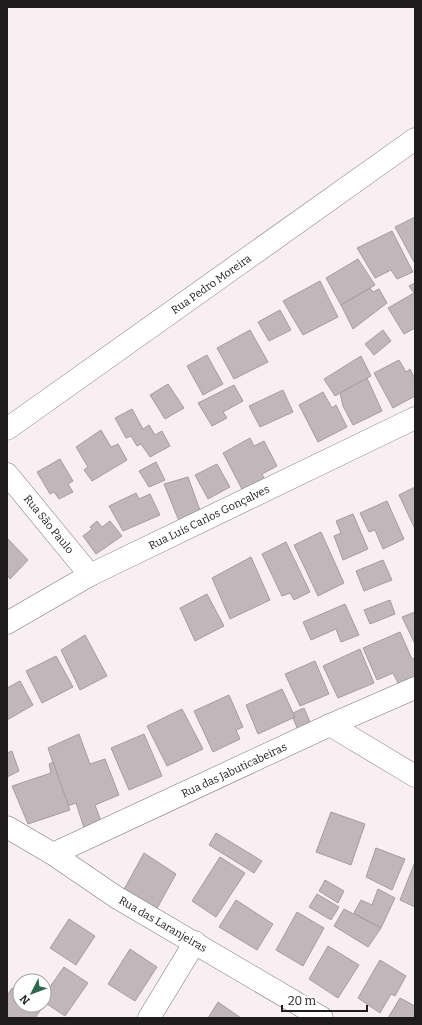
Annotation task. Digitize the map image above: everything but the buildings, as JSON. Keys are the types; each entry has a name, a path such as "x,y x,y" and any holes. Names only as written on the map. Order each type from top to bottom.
{"street":[{"name":"Rua Pedro Moreira","path":"7,428 415,139"},
{"name":"Rua Luis Carlos Gonçalves","path":"7,623 90,575 415,418"},
{"name":"Rua São Paulo","path":"7,475 90,575"},
{"name":"Rua das Jabuticabeiras","path":"53,854 330,725 415,688"},
{"path":"330,725 415,776"},
{"name":"Rua das Laranjeiras","path":"7,827 53,854 116,897 195,942 322,1018"},
{"path":"149,1018 195,942"}]}
